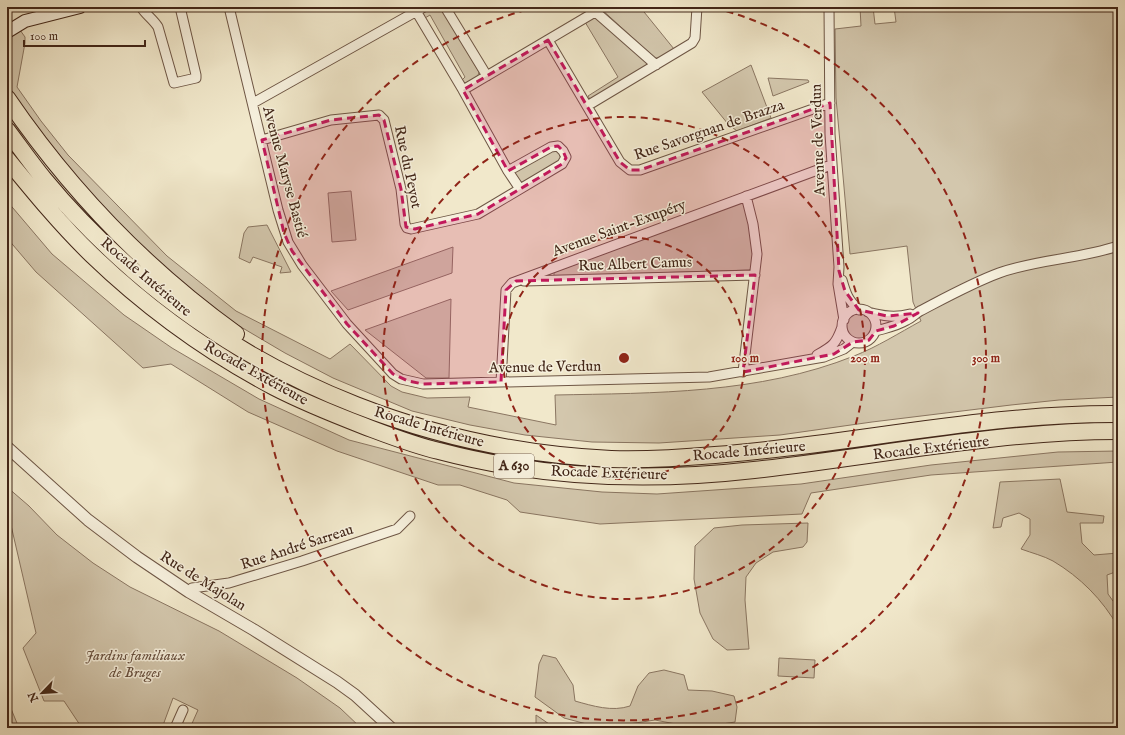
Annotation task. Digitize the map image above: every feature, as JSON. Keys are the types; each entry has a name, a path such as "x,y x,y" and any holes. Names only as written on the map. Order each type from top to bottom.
{"highway":[{"path":"7,98 28,129 57,166 94,208 128,243 201,308 251,344 324,391"},
{"name":"Rocade Intérieure","path":"7,130 44,178 93,232 135,272 172,302 224,338 296,379 324,391 386,416 463,440 533,451 610,459 665,458 723,455 1005,420 1052,416 1118,414"},
{"name":"Rocade Extérieure","path":"7,159 47,208 90,253 181,330 275,388 312,405 406,442 440,451 505,465 581,474 666,476 761,470 1000,438 1075,432 1118,432"},
{"path":"7,174 24,194 90,253"}],"main road":[{"path":"7,21 25,21 80,7"},
{"path":"7,32 25,21"}],"street":[{"path":"141,7 146,15 155,22 158,27 174,83 196,78 180,7"},
{"name":"Avenue Maryse Bastié","path":"229,7 284,233 292,250 337,312 393,374 401,379 423,384"},
{"path":"444,7 487,76"},
{"path":"587,106 692,43 695,38 697,7"},
{"name":"Avenue de Verdun","path":"810,358 831,347 838,340 843,323 838,284 839,271 831,165 829,7"},
{"path":"253,103 420,9 463,90 508,171 520,189 562,164 566,157 558,146 551,147 508,171"},
{"path":"463,90 548,40 592,9 656,65"},
{"name":"Rue Savorgnan de Brazza","path":"548,40 620,162 630,170 640,170 830,103"},
{"name":"Rue du Peyot","path":"262,140 331,120 380,114 384,120 402,189 405,224 408,228 415,229 478,214 520,189"},
{"name":"Avenue Saint-Exupéry","path":"516,281 831,165"},
{"path":"743,372 757,254 753,224 746,196"},
{"path":"876,331 908,320 918,312 979,281 999,273 1020,267 1118,246"},
{"name":"Avenue de Verdun","path":"839,271 850,302 864,311"},
{"name":"Rue Albert Camus","path":"516,281 755,275"},
{"path":"501,382 506,290 508,286 516,281"},
{"path":"864,311 875,320 876,331 869,340 859,343 853,342 846,336 843,323 850,312 864,311 887,316 901,316 918,312"},
{"name":"Avenue de Verdun","path":"423,384 709,377 743,372 810,358 824,357 834,354 853,342"},
{"name":"Rue de Majolan","path":"7,448 88,520 136,557 189,592 254,630 337,682 355,695 391,728"},
{"name":"Rue André Sarreau","path":"189,592 192,588 214,586 245,579 342,548 397,529 410,516"},
{"path":"175,728 182,710"}],"highlighted area":[{"path":"548,40 620,162 630,170 640,170 830,103 839,271 845,291 859,310 887,316 918,313 894,326 876,331 869,340 853,342 834,354 743,372 755,275 516,281 506,290 501,382 423,384 408,381 393,374 347,324 292,251 284,233 262,140 331,120 379,115 384,120 401,189 406,227 415,229 478,214 562,164 566,158 563,151 558,146 551,147 508,171 463,90"}],"green space":[{"path":"431,7 441,8 479,72 473,80 463,84 461,81 465,77 430,15 425,18 423,13"},
{"path":"599,7 613,7 615,9 619,7 640,7 674,49 659,58 655,58"},
{"path":"860,7 873,7 875,24 896,22 894,7 1118,7 1118,397 1059,400 1011,405 780,435 659,443 592,442 525,435 470,425 412,411 333,378 285,353 224,317 183,286 90,195 11,96 7,87 7,37 20,30 25,37 25,43 17,87 41,121 68,155 167,256 236,311 330,359 350,344 391,386 402,392 427,398 470,397 468,407 556,425 555,395 669,392 744,385 781,378 818,369 854,356 880,344 921,321 913,302 907,246 850,254 836,98 835,29 861,26"},
{"path":"596,17 646,61 647,67 591,101 588,96 618,77 585,22"},
{"path":"751,65 771,118 737,131 728,124 702,92"},
{"path":"768,78 808,80 809,82 773,96"},
{"path":"554,150 559,153 561,159 560,164 522,184 514,176 515,171"},
{"path":"351,191 356,240 332,242 328,193"},
{"path":"7,201 52,254 124,315 172,348 259,399 349,440 514,483 602,492 657,494 801,484 931,465 1058,452 1118,451 1118,462 931,475 811,493 802,514 600,524 520,512 507,500 460,485 438,485 337,451 248,412 171,364 143,368 36,272 7,238"},
{"path":"739,203 744,204 751,236 752,268 749,270 554,276 555,272"},
{"path":"267,225 291,272 280,273 282,267 253,257 250,263 239,258 244,233 248,227"},
{"path":"453,247 452,273 348,310 331,291"},
{"path":"451,299 449,378 426,378 365,330"},
{"path":"859,313 868,317 872,326 868,335 859,339 850,335 846,326 850,317"},
{"path":"1060,479 1067,512 1104,516 1103,523 1080,523 1082,543 1094,555 1118,553 1118,571 1107,575 1108,594 1113,601 1118,601 1118,627 1098,598 1072,574 1049,559 1021,549 1030,535 1030,519 1019,513 1003,518 1001,527 993,528 1000,482"},
{"name":"Jardins familiaux de Bruges","path":"7,487 29,506 57,535 93,563 130,587 219,631 297,678 340,708 361,728 190,728 198,710 173,698 162,728 82,728 64,701 44,701 23,648 36,633 7,508"},
{"path":"808,523 807,542 803,547 773,552 756,563 746,577 745,600 749,649 727,650 713,639 700,613 694,579 695,546 714,528 742,525"},
{"path":"543,655 556,658 573,685 575,701 609,708 623,708 630,706 638,686 649,673 664,670 684,675 688,690 712,691 734,696 737,707 735,722 716,725 686,726 655,720 629,724 594,726 564,718 535,697 539,664"},
{"path":"779,658 815,660 814,678 778,676"},
{"path":"7,699 19,728 7,728"},
{"path":"536,715 552,726 552,728 536,728"}]}
